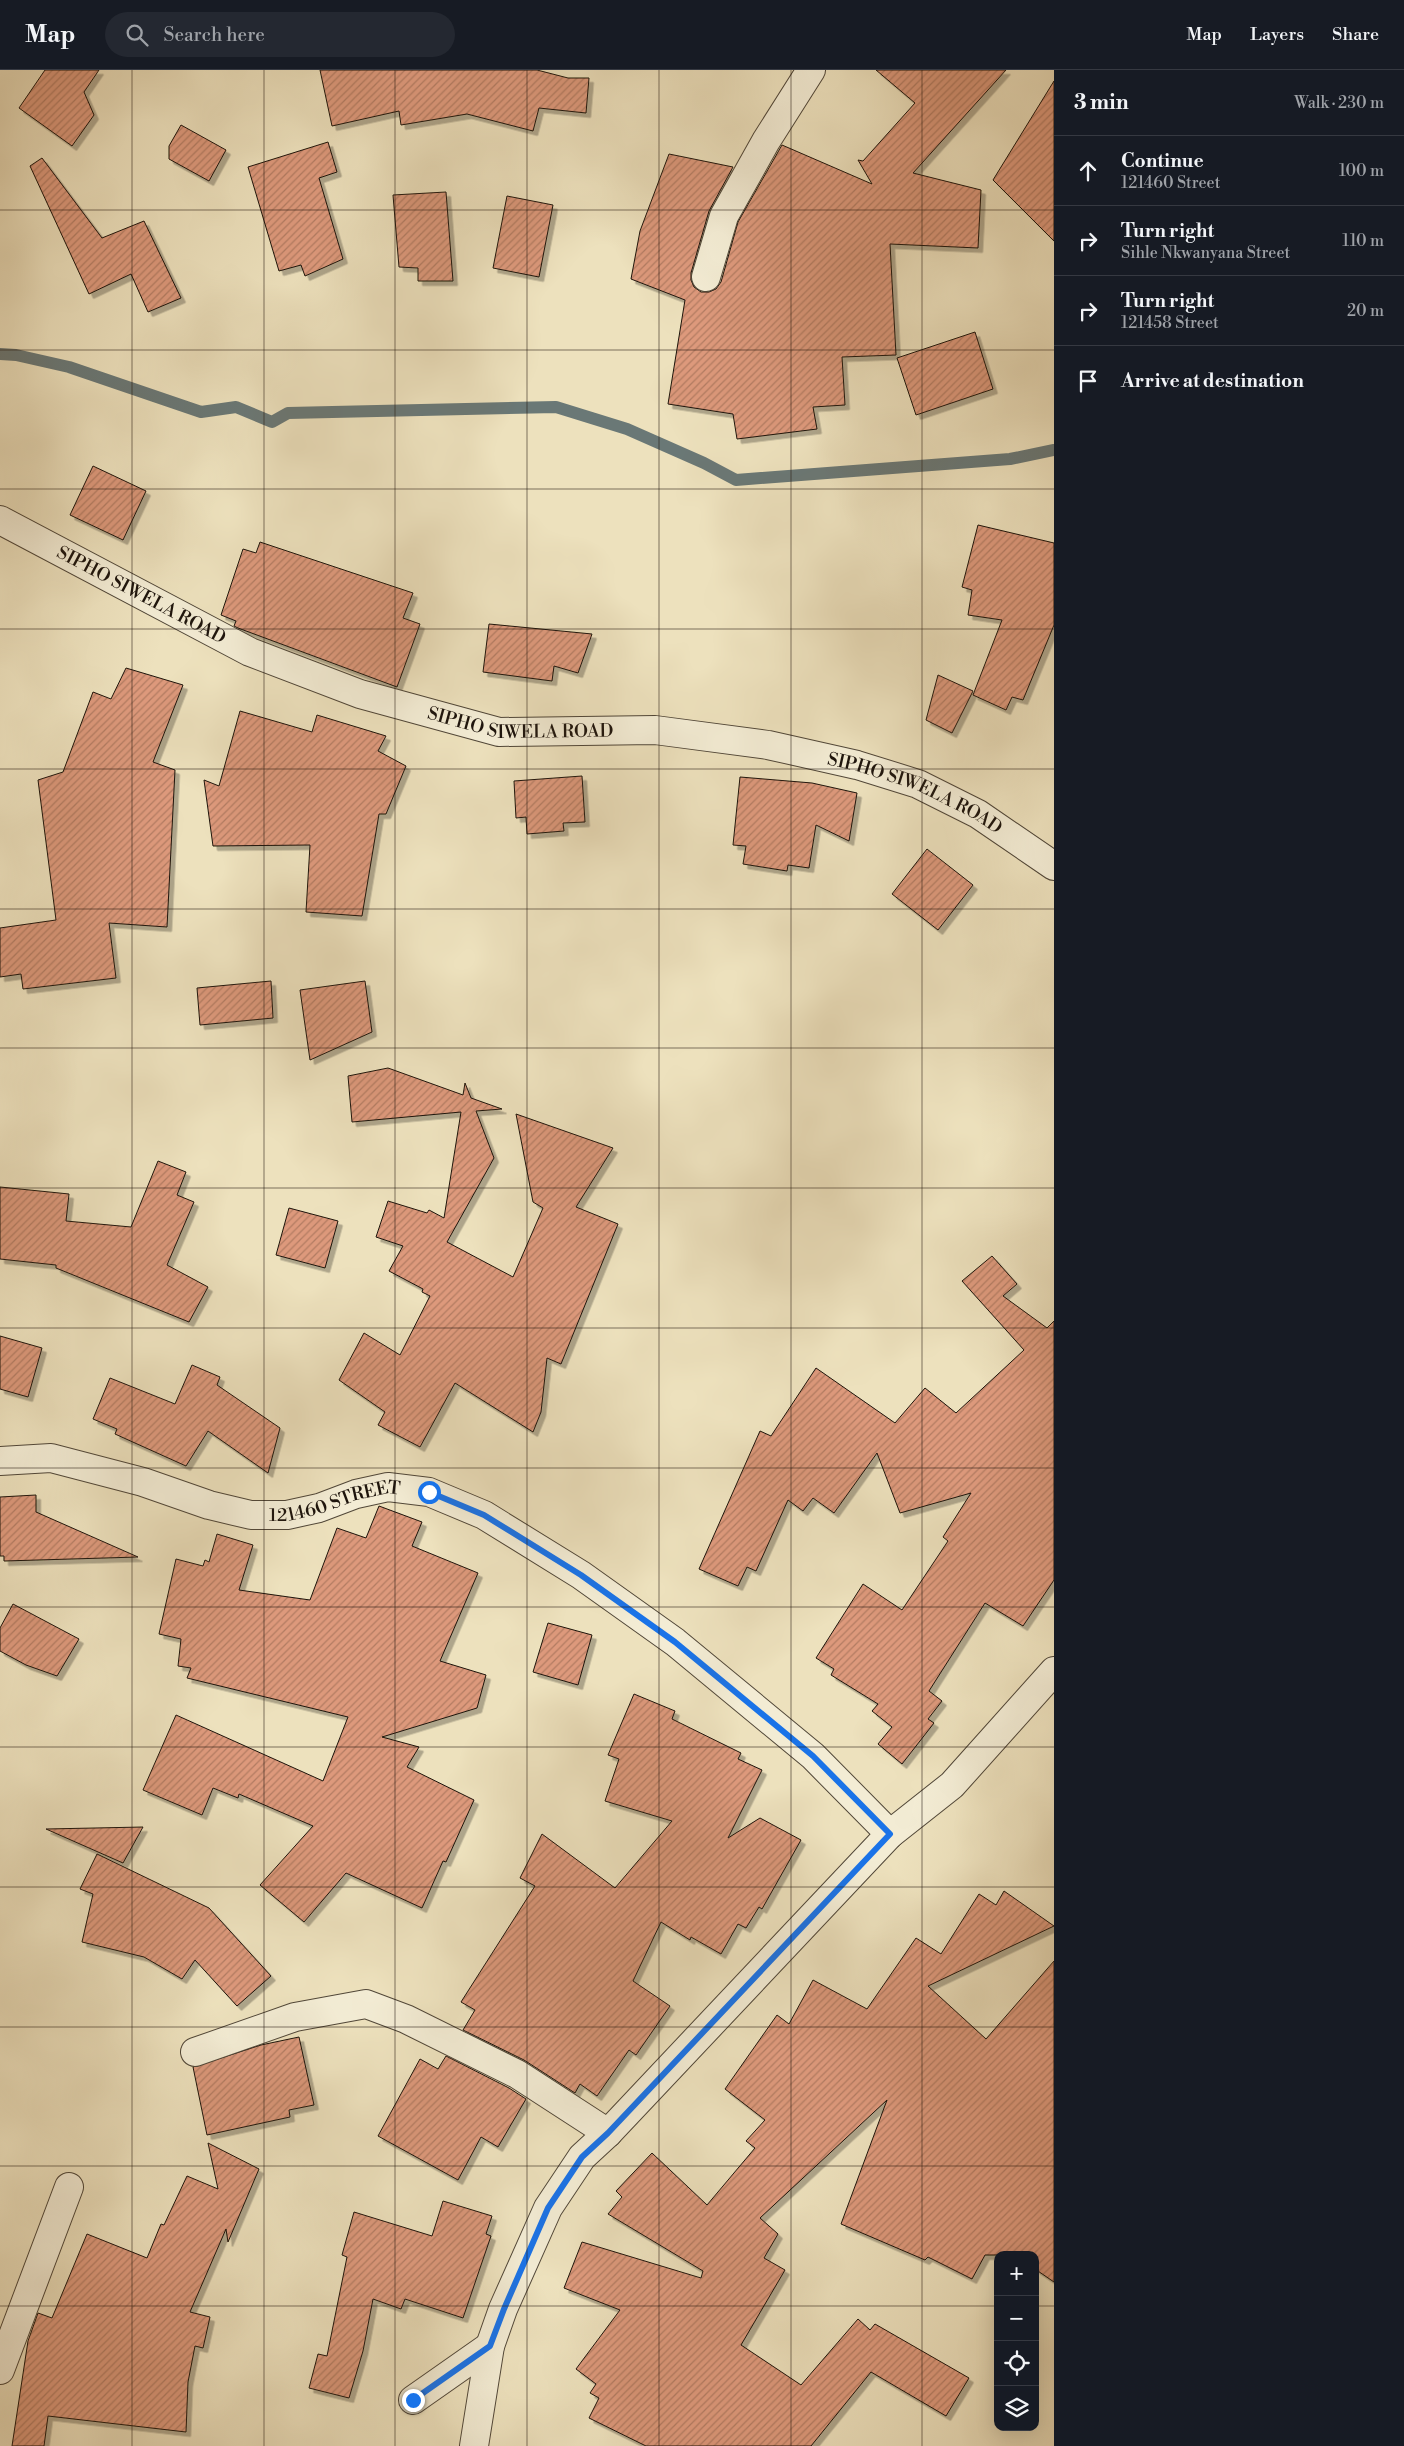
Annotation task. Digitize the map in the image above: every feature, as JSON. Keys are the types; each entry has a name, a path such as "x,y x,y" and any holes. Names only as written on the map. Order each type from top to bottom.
{"street":[{"path":"706,277 724,216 766,141 811,70"},
{"name":"SIPHO SIWELA ROAD","path":"0,520 250,652 360,694 499,732 656,730 768,745 857,765 918,784 978,814 1054,866"},
{"name":"121460 STREET","path":"0,1461 51,1458 143,1482 209,1505 251,1515 287,1515 311,1510 388,1487 429,1492 484,1515 581,1575 675,1642 813,1756 890,1834"},
{"path":"474,2446 490,2346 548,2208 582,2157 608,2133 890,1834 952,1785 1054,1671"},
{"path":"195,2052 296,2017 366,2004 406,2018 517,2074 608,2133"},
{"path":"0,2370 69,2187"},
{"path":"413,2400 490,2346"}],"building":[{"path":"45,70 99,70 84,92 94,115 72,146 19,108"},
{"path":"320,70 537,70 568,78 589,78 586,113 539,108 533,131 467,114 401,125 399,111 332,126"},
{"path":"876,70 1006,70 913,173 981,190 978,248 890,244 896,355 842,357 845,405 813,407 817,429 737,439 733,414 668,404 685,300 631,279 640,231 669,154 733,167 709,211 691,273 694,287 701,292 709,292 716,289 721,282 738,222 782,145 872,184 858,160 863,161 915,103"},
{"path":"1054,81 1054,241 993,180"},
{"path":"181,125 226,150 209,181 169,159 169,146"},
{"path":"328,142 337,172 319,178 343,259 305,276 301,265 279,271 248,167"},
{"path":"42,158 102,238 144,221 181,298 148,312 131,274 89,294 30,166"},
{"path":"446,192 453,281 418,281 418,268 399,267 393,195"},
{"path":"507,196 553,205 539,277 493,268"},
{"path":"975,332 993,389 916,415 897,358"},
{"path":"93,466 146,491 123,540 70,515"},
{"path":"978,525 1054,543 1054,625 1023,700 1012,697 1006,710 973,695 1002,620 968,615 972,590 962,587"},
{"path":"260,542 413,593 403,618 420,624 397,687 238,628 234,626 236,621 221,615 243,549 256,553"},
{"path":"489,624 592,634 578,673 554,666 552,681 483,672"},
{"path":"126,668 183,685 153,762 175,770 167,927 109,923 116,978 23,989 21,974 0,977 0,928 56,920 38,780 63,772 93,692 111,699"},
{"path":"938,675 973,691 952,733 926,720"},
{"path":"240,711 312,732 317,715 386,736 378,751 406,766 386,814 379,814 362,916 306,912 310,845 213,846 204,780 219,786"},
{"path":"582,776 585,822 563,823 564,831 527,834 526,817 516,818 514,781"},
{"path":"740,777 812,783 857,793 849,841 816,825 809,868 788,865 787,871 743,864 746,846 733,845"},
{"path":"927,849 973,885 938,930 892,894"},
{"path":"271,981 273,1018 200,1025 197,988"},
{"path":"365,981 372,1032 310,1060 300,990"},
{"path":"388,1068 463,1095 465,1083 471,1098 502,1109 476,1111 494,1158 447,1242 513,1277 543,1208 533,1202 516,1114 613,1148 576,1207 618,1224 561,1364 547,1358 541,1412 533,1432 455,1383 420,1447 378,1425 385,1412 339,1380 364,1333 400,1355 430,1296 422,1292 423,1289 389,1271 403,1246 376,1237 388,1201 427,1213 429,1210 444,1218 461,1112 352,1122 348,1076"},
{"path":"158,1161 186,1172 177,1195 194,1202 167,1265 208,1287 189,1322 56,1268 56,1265 0,1259 0,1187 69,1194 66,1221 131,1227"},
{"path":"289,1208 338,1221 325,1268 276,1255"},
{"path":"992,1256 1017,1284 1003,1296 1047,1328 1054,1321 1054,1580 1023,1626 985,1603 929,1691 942,1701 928,1719 934,1723 902,1764 878,1744 892,1727 872,1711 878,1704 831,1675 834,1669 816,1658 863,1584 902,1610 948,1541 943,1537 971,1493 900,1513 877,1453 834,1513 813,1498 803,1511 788,1500 756,1571 747,1567 738,1586 699,1569 760,1431 771,1436 816,1368 895,1423 925,1388 956,1413 1024,1350 962,1281"},
{"path":"0,1336 42,1348 28,1397 0,1389"},
{"path":"192,1365 220,1377 217,1385 280,1428 268,1473 208,1431 186,1466 115,1434 117,1429 93,1419 110,1378 175,1404"},
{"path":"36,1495 36,1512 138,1557 4,1561 4,1556 0,1556 0,1497"},
{"path":"379,1506 422,1522 412,1546 478,1573 440,1661 486,1675 477,1708 382,1737 419,1747 407,1767 474,1800 446,1862 443,1861 422,1908 346,1873 304,1922 260,1885 313,1826 239,1794 238,1798 213,1788 202,1815 143,1790 176,1715 323,1781 348,1717 187,1678 191,1668 178,1666 181,1639 159,1634 176,1559 203,1566 205,1560 209,1562 217,1534 253,1545 239,1590 310,1600 337,1528 366,1538"},
{"path":"13,1604 79,1639 57,1676 26,1665 0,1651 0,1628"},
{"path":"548,1623 592,1635 578,1685 533,1672"},
{"path":"634,1694 675,1711 672,1719 741,1753 738,1759 762,1770 728,1838 760,1818 801,1840 762,1909 759,1907 746,1928 738,1924 721,1954 691,1937 690,1940 661,1922 633,1981 670,2006 636,2055 629,2050 597,2096 580,2084 575,2093 524,2060 463,2030 475,2010 461,2002 535,1886 520,1878 542,1834 615,1888 672,1821 605,1801 619,1759 608,1755"},
{"path":"143,1827 123,1863 46,1829"},
{"path":"97,1854 209,1908 271,1976 237,2006 195,1960 182,1979 144,1957 82,1942 93,1894 80,1889"},
{"path":"1004,1891 1054,1926 928,1986 986,2039 1054,1961 1054,2282 1039,2272 1039,2251 994,2251 994,2255 985,2255 972,2279 928,2257 925,2260 841,2224 887,2100 760,2218 778,2234 764,2258 785,2270 741,2345 801,2385 858,2319 870,2330 875,2324 969,2378 946,2416 871,2372 811,2446 646,2446 589,2418 599,2398 590,2393 596,2384 576,2369 620,2310 564,2288 582,2242 701,2278 703,2271 608,2214 622,2197 616,2191 652,2153 707,2205 755,2148 746,2141 765,2120 725,2089 777,2015 789,2024 813,1980 867,2009 916,1938 941,1954 979,1894 996,1905"},
{"path":"299,2037 314,2105 289,2110 290,2117 207,2135 193,2067 261,2045"},
{"path":"446,2056 509,2088 526,2099 498,2147 481,2137 458,2180 378,2136 420,2059 438,2069"},
{"path":"208,2143 259,2169 228,2242 226,2229 190,2312 210,2317 203,2348 195,2346 188,2382 186,2432 48,2416 44,2446 12,2446 28,2341 38,2313 52,2318 87,2234 147,2258 161,2224 164,2225 187,2176 218,2189"},
{"path":"443,2201 492,2216 486,2234 491,2236 463,2318 405,2299 401,2309 373,2299 363,2351 349,2398 309,2388 318,2354 327,2356 347,2257 342,2255 354,2212 432,2236"}],"waterway":[{"path":"0,354 16,355 69,367 201,412 236,407 272,422 288,413 556,407 627,429 704,463 736,480 1010,459 1054,450"}],"route":[{"path":"413,2400 490,2346 548,2208 582,2157 608,2133 890,1834 813,1756 675,1642 581,1575 484,1515 429,1492"}]}
